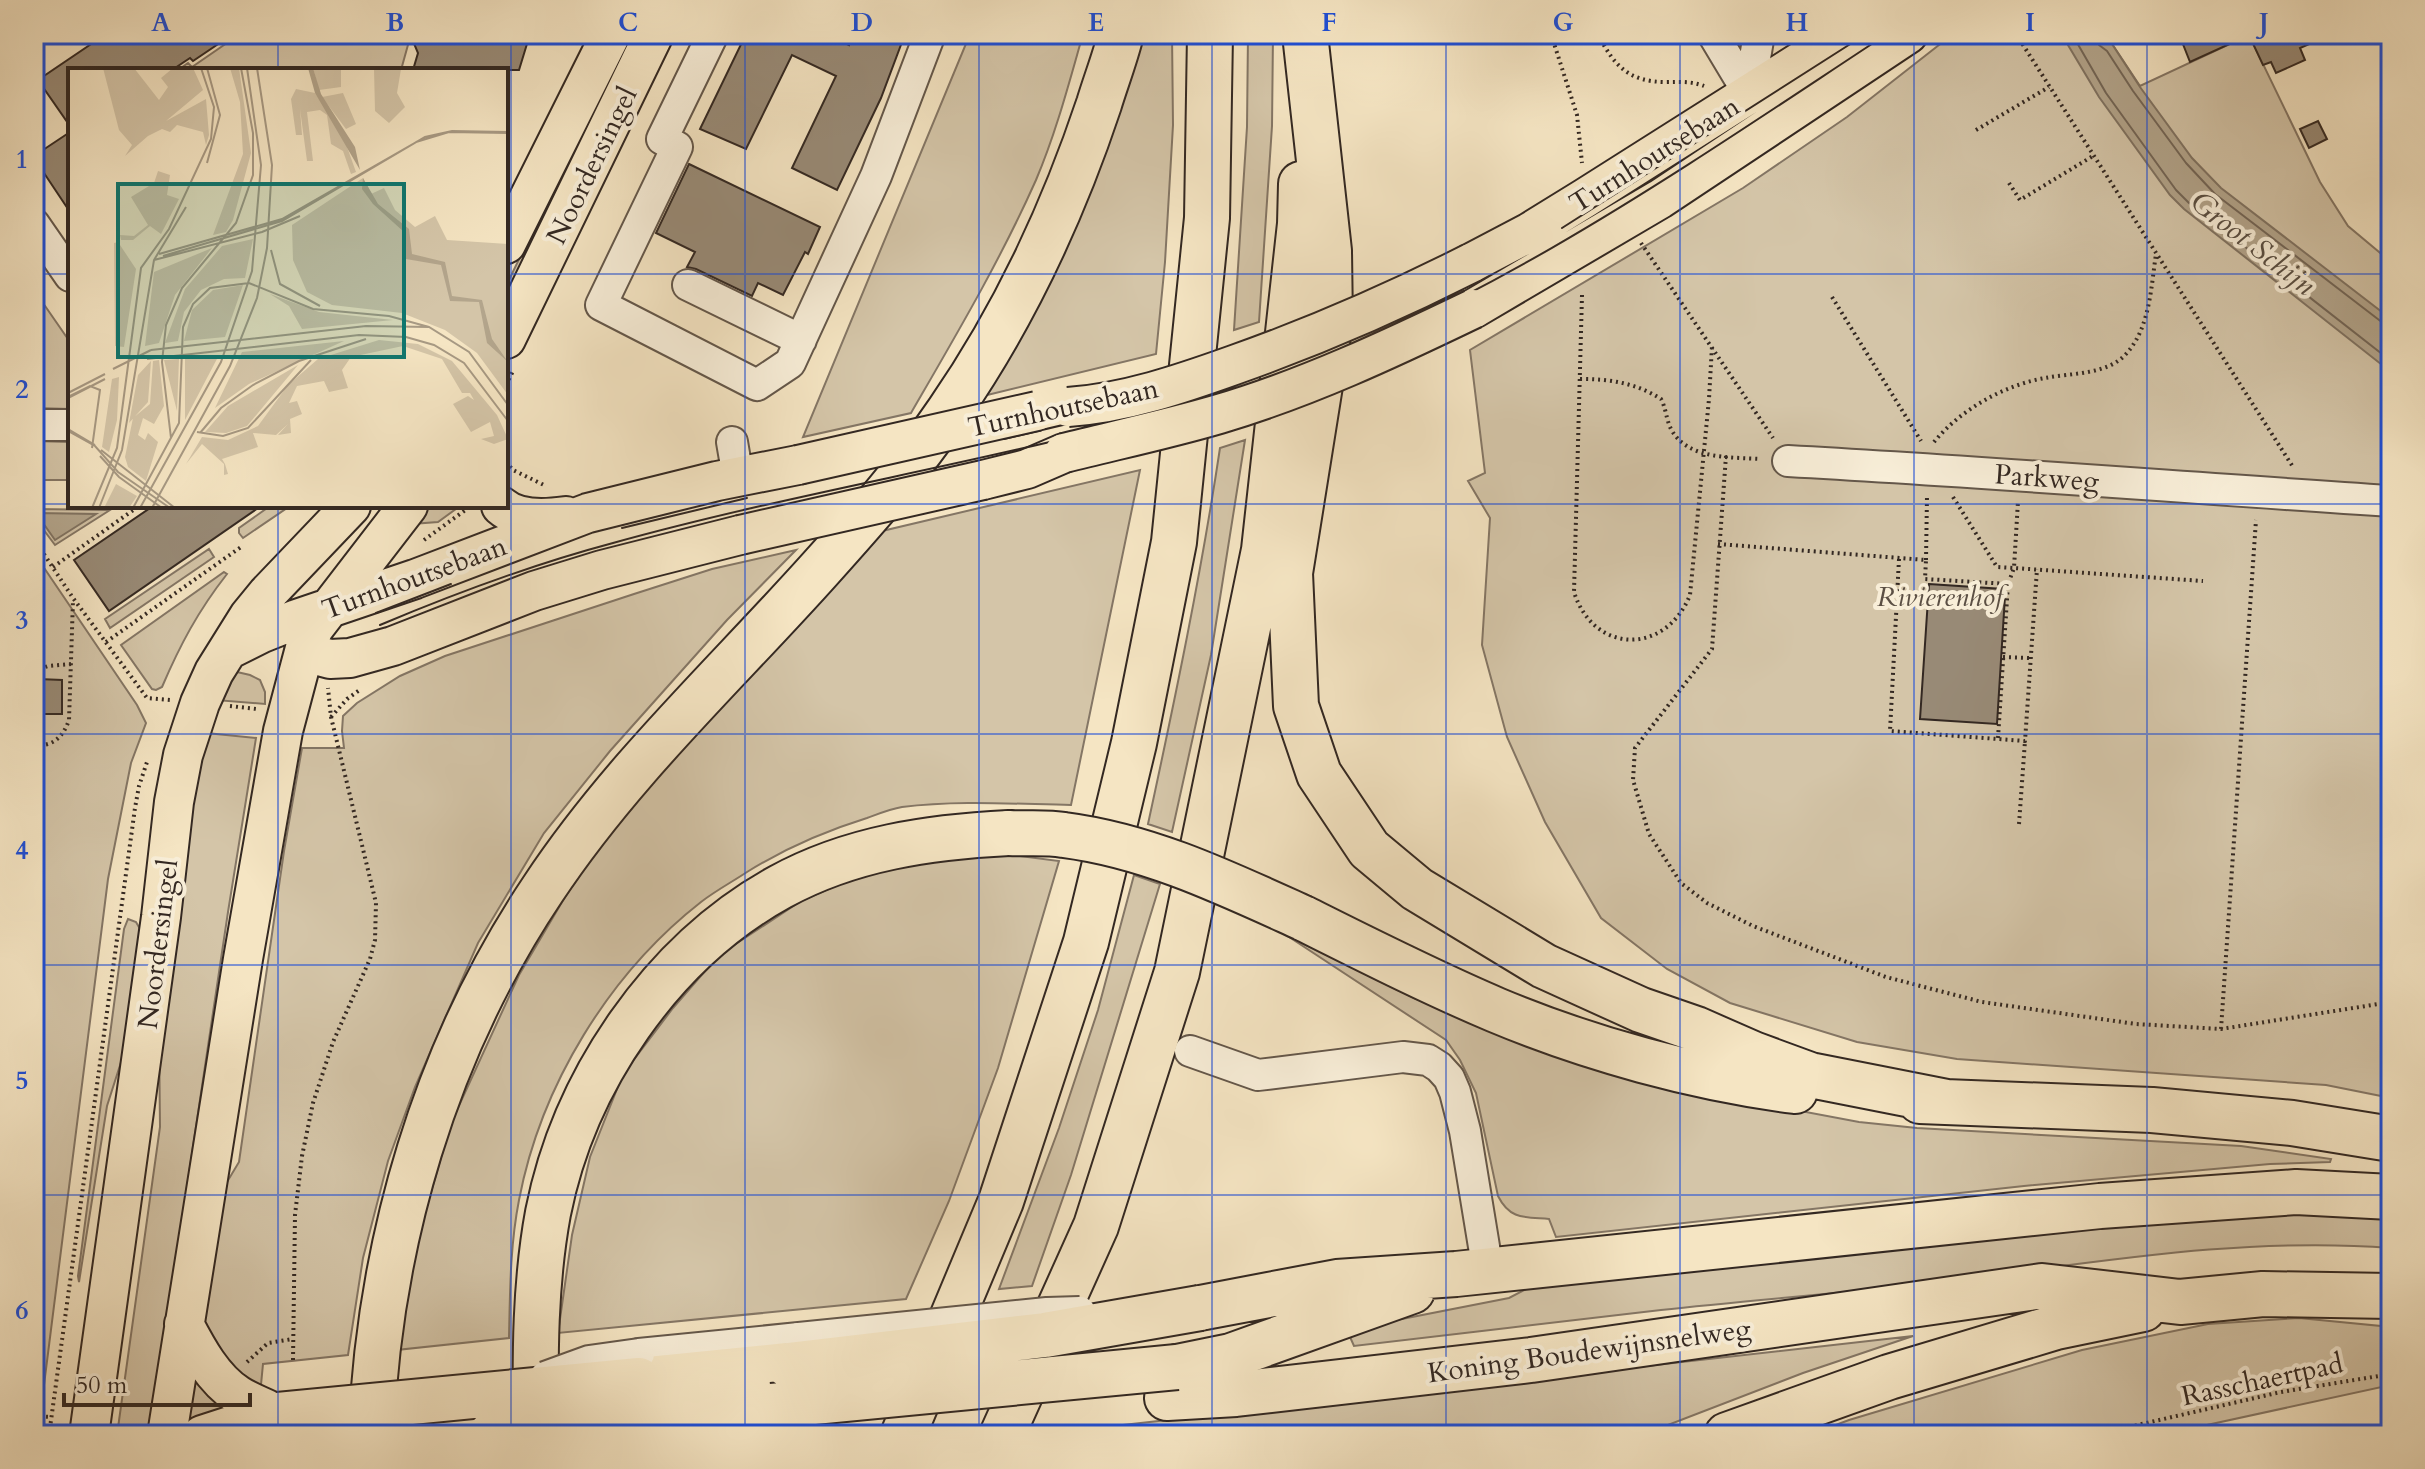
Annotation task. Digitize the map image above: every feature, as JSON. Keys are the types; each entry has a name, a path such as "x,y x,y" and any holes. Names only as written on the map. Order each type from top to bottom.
{"highway":[{"path":"371,1435 373,1374 391,1262 405,1199 446,1075 503,957 542,890 589,825 647,754 819,570 920,451 948,413 996,335 1049,233 1086,143 1121,34"},
{"path":"903,1435 1001,1201 1086,942 1134,743 1174,542 1207,218 1210,34"},
{"path":"1304,34 1329,251 1330,323 1290,573 1296,706 1319,774 1369,849 1417,889 1544,966 1641,1010 1810,1075 1947,1102"},
{"path":"1002,1435 1096,1226 1177,972 1264,550 1300,224 1304,34"},
{"path":"537,1435 537,1323 548,1213 582,1108 594,1081 630,1023 713,934 781,887 848,859 910,842 1009,833 1062,834 1152,854 1226,883 1499,1011 1573,1039 1651,1062 1769,1088 1857,1098 2152,1110 2292,1123 2391,1139"},
{"path":"490,1435 639,1384 794,1352 1032,1337 1337,1282 1472,1273 2100,1206 2296,1192 2391,1197"},
{"path":"1172,1383 1231,1356 1472,1273"},
{"name":"Koning Boudewijnsnelweg","path":"639,1384 779,1420 1172,1383 1236,1394 1515,1362 2042,1286 2180,1302 2263,1294 2391,1296"},
{"path":"1729,1435 1889,1377 2056,1327 2180,1302"},
{"path":"265,1412 639,1384"}],"main road":[{"name":"Noordersingel","path":"508,240 611,34"},
{"name":"Noordersingel","path":"508,335 654,34"},
{"name":"Turnhoutsebaan","path":"227,650 262,633 310,625 415,579 735,460 798,465 1053,409 1116,401 1239,363 1351,320 1530,232 1844,34"},
{"name":"Turnhoutsebaan","path":"310,625 315,655 330,659 350,658 393,646 534,591 602,570 1027,469 1064,453 1219,414 1276,395 1394,347 1473,309 1660,199 1908,34"},
{"name":"Noordersingel","path":"89,1435 161,917 174,802 183,755 184,702 227,650 249,616 349,508"},
{"path":"167,1435 286,712 310,625 406,508"},
{"path":"503,508 540,518 588,513"},
{"path":"291,569 295,589 310,625"},
{"path":"184,1324 196,1347 225,1385 265,1412"},
{"path":"202,1435 265,1412"}],"street":[{"path":"713,34 662,139 677,147 601,305 757,385 790,363 876,176 930,34"},
{"path":"1713,34 1749,94"},
{"path":"1749,94 1759,34"},
{"path":"34,224 68,273"},
{"path":"688,285 801,340"},
{"path":"34,425 68,425"},
{"name":"Parkweg","path":"1788,461 2384,500"},
{"path":"1190,1051 1258,1075 1403,1057 1428,1060 1439,1067 1449,1078 1455,1092 1465,1131 1472,1273"}],"path":[{"path":"1551,34 1577,115 1584,174"},
{"path":"1598,34 1614,60 1635,78 1653,82 1690,81 1709,89"},
{"path":"2016,34 2310,494"},
{"path":"1976,130 2049,87"},
{"path":"2009,183 2020,200 2093,156"},
{"path":"1638,238 1788,461"},
{"path":"1832,297 1927,450 1958,418 1986,400 2043,378 2096,371 2125,356 2139,335 2145,318 2156,254"},
{"path":"1582,295 1574,592 1578,606 1587,618 1606,633 1627,640 1649,638 1669,627 1684,610 1692,583 1712,346"},
{"path":"1580,379 1623,382 1651,392 1661,399 1674,434 1687,446 1703,454 1788,461"},
{"path":"1726,456 1712,649 1635,748 1633,780 1649,834 1681,883 1707,903 1753,926 1886,977 1982,1002 2136,1024 2221,1029 2391,1002"},
{"path":"1928,469 1925,579 2008,584"},
{"path":"1928,469 1945,482 1997,567 2203,581"},
{"path":"1998,739 2008,584 2014,568 2019,474"},
{"path":"2221,1029 2258,493"},
{"path":"2384,500 2383,534 2391,563"},
{"path":"53,567 134,508"},
{"path":"419,544 468,508"},
{"path":"34,539 147,698 331,717 376,903 377,922 370,959 333,1042 306,1132 295,1215 293,1360"},
{"path":"1718,544 1926,560"},
{"path":"106,642 241,547"},
{"path":"1899,559 1890,731 2025,741"},
{"path":"2019,824 2037,569"},
{"path":"34,745 53,743 66,729 69,720 73,598"},
{"path":"2003,657 2030,658"},
{"path":"34,671 71,664"},
{"path":"34,1434 49,1435 135,808 150,753"},
{"path":"247,1363 268,1343 293,1339"},
{"name":"Rasschaertpad","path":"2094,1435 2281,1392 2391,1374"},
{"path":"34,1416 52,1417"}],"green space":[{"path":"240,34 411,34 402,68 181,68 188,63 192,67"},
{"path":"629,34 637,34 508,296 508,282"},
{"path":"970,34 1083,34 1056,126 1036,180 992,269 911,413 803,437"},
{"path":"1138,34 1172,34 1173,125 1156,354 979,397"},
{"path":"1248,34 1273,34 1272,126 1259,322 1234,330 1247,127"},
{"name":"Rivierenhof","path":"1953,34 2104,34 2106,42 2110,41 2140,86 2249,35 2320,182 2348,226 2391,262 2391,1098 2326,1085 1957,1059 1857,1042 1730,1003 1667,969 1601,918 1545,822 1507,737 1482,645 1490,518 1468,481 1485,473 1470,350 1743,188 1847,117"},
{"path":"34,290 68,339 68,409 34,408"},
{"path":"1245,440 1211,655 1172,832 1148,824 1196,590 1220,448"},
{"path":"34,441 68,442 68,480 34,480"},
{"path":"1140,470 1071,805 965,803 893,809 790,848 701,902 637,963 584,1035 562,1074 529,1157 519,1200 511,1269 509,1338 396,1350 410,1265 451,1123 519,975 565,897 638,796 878,532"},
{"path":"267,508 287,508 243,538 239,528"},
{"path":"423,508 457,508 438,522 411,524"},
{"path":"34,509 110,510 55,545 34,517"},
{"path":"209,549 214,557 110,628 105,619"},
{"path":"796,550 727,620 610,751 544,833 478,943 415,1087 388,1161 363,1258 348,1355 263,1364 260,1395 201,1333 221,1192 239,1162 302,748 344,748 343,716 357,703 400,676 445,656 712,569"},
{"path":"34,553 146,723 131,763 108,879 44,1385 34,1384"},
{"path":"224,572 227,574 190,629 162,687 152,689 121,645"},
{"path":"237,672 260,680 265,692 265,704 215,700 231,674"},
{"path":"206,733 256,738 150,1435 117,1435 160,1127 159,1033 195,772"},
{"path":"989,852 1059,861 998,1068 949,1201 906,1299 558,1333 572,1235 590,1157 623,1074 673,1008 719,955 801,901 856,877 919,861"},
{"path":"1134,875 1160,884 1071,1175 1032,1286 999,1289 1059,1128 1098,1010"},
{"path":"128,919 136,922 140,929 142,952 123,1056 107,1106 79,1282 124,929"},
{"path":"1286,935 1414,998 1537,1047 1699,1092 1859,1122 2241,1146 2331,1159 2330,1162 2270,1164 2024,1186 1556,1237 1549,1219 1513,1213 1498,1196 1476,1093 1446,1040"},
{"path":"2240,1214 2391,1215 2391,1248 2334,1245 2221,1249 1354,1346 1350,1337 1361,1327 1509,1298 1534,1285"},
{"path":"2299,1318 2391,1327 2391,1385 2161,1435 1809,1435 1849,1420 2082,1350 2208,1324"},
{"path":"1913,1336 1803,1373 1642,1435 1051,1435 1052,1433"},
{"path":"191,1368 229,1407 183,1424"}],"water":[{"name":"Groot Schijn","path":"2064,34 2104,34 2106,42 2110,41 2192,158 2221,188 2391,319 2391,372 2170,195 2099,97"},
{"path":"36,513 96,514 55,540"}],"building":[{"path":"106,34 233,34 193,61 190,58 175,68 68,68 68,123 38,80"},
{"path":"410,34 530,34 519,70 414,68 418,53"},
{"path":"746,34 826,34 849,45 852,34 905,34 881,98 837,190 792,168 836,76 792,55 746,149 700,129"},
{"path":"2179,34 2332,34 2300,48 2305,60 2276,73 2271,62 2263,65 2249,35 2190,62"},
{"path":"2318,121 2327,139 2309,148 2300,129"},
{"path":"68,133 68,209 34,158"},
{"path":"689,164 820,227 783,295 758,283 752,296 687,267 695,252 656,233"},
{"path":"150,508 258,508 109,611 74,560"},
{"path":"1929,584 2003,589 1997,724 1920,719"},
{"path":"38,679 62,680 62,714 38,714"}],"tram line":[{"path":"1562,228 1866,34"},
{"path":"380,625 495,580 583,551 694,522 1104,429 1266,382 1348,350 1429,314 1587,228 1887,34"},
{"path":"1327,346 1421,304"},
{"path":"1236,379 1297,358"},
{"path":"1004,439 1164,401"},
{"path":"622,528 747,498"},
{"path":"376,613 451,584"}]}
